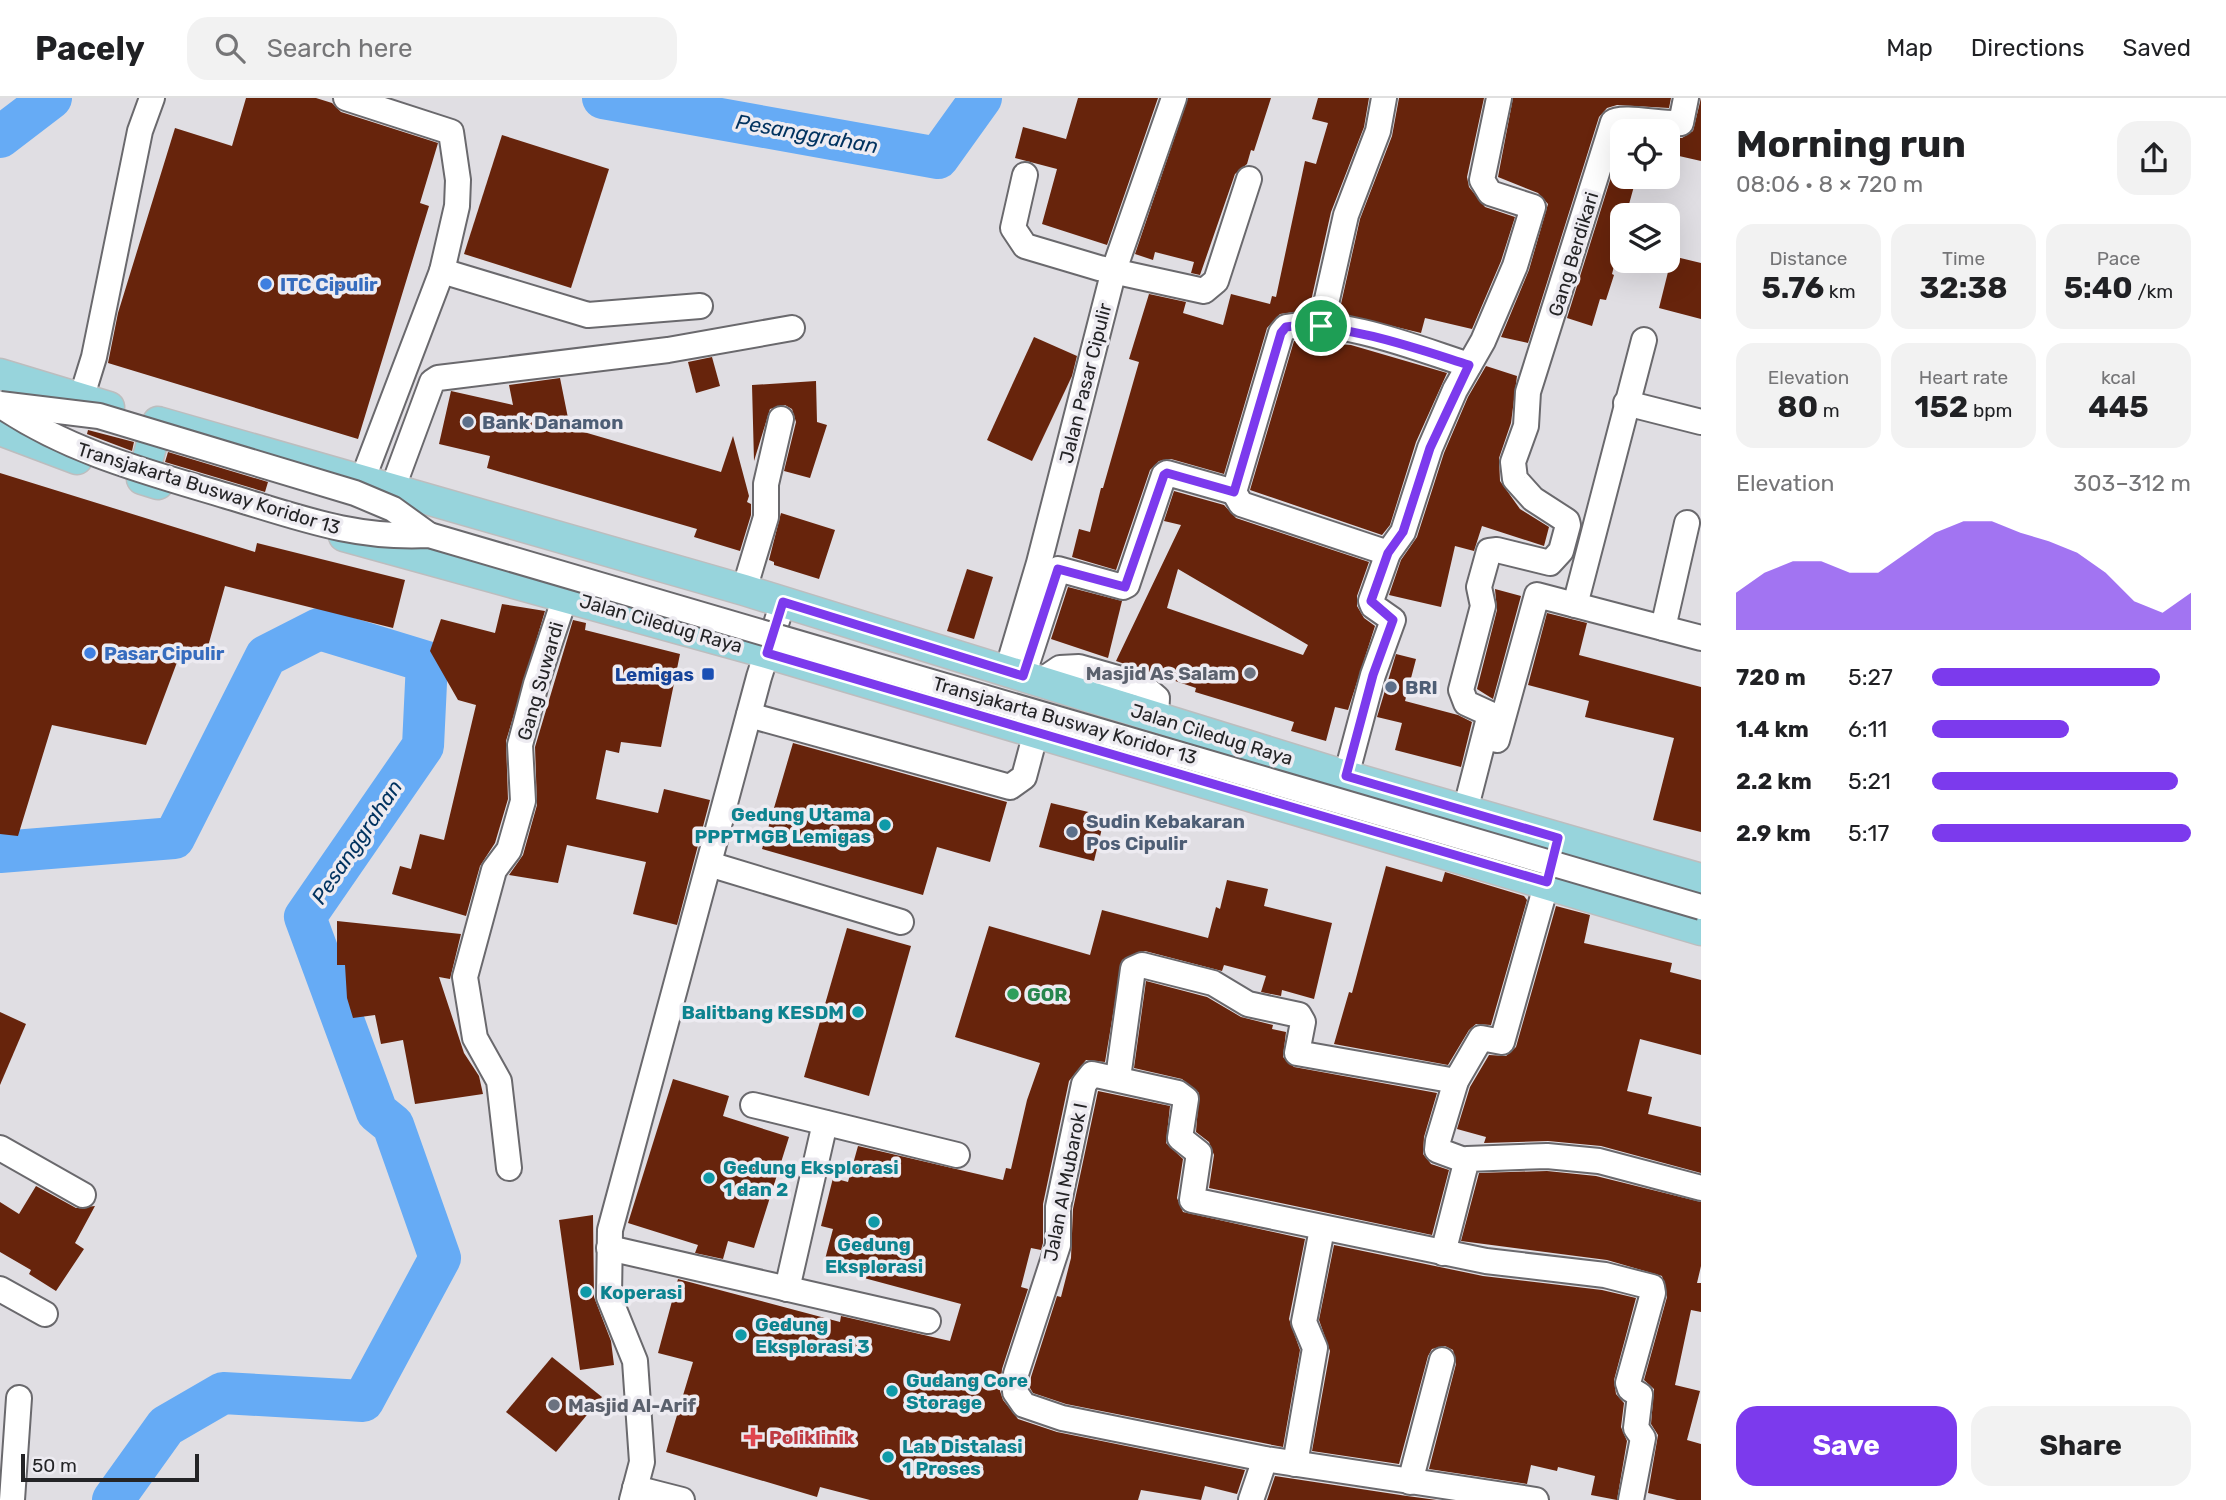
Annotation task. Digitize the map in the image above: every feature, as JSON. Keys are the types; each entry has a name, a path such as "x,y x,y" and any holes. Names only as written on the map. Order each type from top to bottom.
{"main road":[{"path":"0,374 95,403"},
{"name":"Jalan Ciledug Raya","path":"1701,879 1346,776 1156,716 1117,691 1024,676 744,590 158,422 142,480 767,653 1547,882 1701,930"},
{"path":"0,430 77,459"},
{"path":"1100,751 1117,691"},
{"path":"1547,882 1558,838"}],"street":[{"path":"95,403 94,357 140,131 152,98"},
{"path":"346,98 451,132 458,180 457,206 442,271 362,481"},
{"name":"Jalan Pasar Cipulir","path":"1024,676 1114,270 1174,98"},
{"path":"1321,326 1346,215 1378,131 1384,98"},
{"path":"1346,776 1373,675 1393,620 1371,601 1388,553 1403,532 1430,448 1483,341 1525,240 1533,207 1490,192 1482,180 1499,98"},
{"name":"Gang Berdikari","path":"1471,812 1490,714 1466,703 1461,690 1483,606 1479,587 1485,559 1489,551 1497,550 1550,563 1561,551 1568,525 1567,521 1519,487 1513,471 1525,426 1528,392 1613,122 1623,118 1647,124 1678,124 1690,112"},
{"path":"1025,175 1014,211 1013,228 1018,240 1044,253 1208,290 1219,272 1249,179"},
{"path":"442,271 588,315 700,306"},
{"path":"1234,492 1281,333 1286,327 1321,326 1395,342 1469,365"},
{"path":"392,490 432,382 438,378 668,350 792,328"},
{"path":"1575,605 1644,340"},
{"path":"1626,403 1701,422"},
{"name":"Transjakarta Busway Koridor 13","path":"0,405 99,416 355,493 393,509 429,535"},
{"name":"Transjakarta Busway Koridor 13","path":"0,405 37,431 85,452 171,480 346,531 388,537 429,535 1701,907"},
{"path":"744,590 766,517 766,484 781,419"},
{"path":"1049,566 1125,587 1162,478 1167,473 1234,492 1241,504 1388,553"},
{"path":"1663,628 1687,523"},
{"path":"1471,812 1537,595 1701,638"},
{"name":"Gang Suwardi","path":"509,1168 499,1081 475,1038 465,977 494,870 509,850 523,802 520,745 536,684 565,597"},
{"path":"682,1500 634,1494 642,1462 635,1361 609,1297 611,1230 749,715 783,602"},
{"path":"749,715 1010,787 1024,777 1036,732"},
{"path":"709,864 901,922"},
{"path":"1547,882 1502,1042 1481,1038 1456,1081 1437,1150 1464,1160 1547,1156 1599,1161 1701,1188"},
{"path":"1456,1081 1297,1052 1303,1022 1299,1015 1248,1004 1213,983 1142,965 1133,969 1118,1078 1178,1093 1186,1099 1180,1138 1199,1153 1191,1200 1443,1253 1605,1275 1652,1286 1653,1293 1628,1383 1630,1389 1640,1395 1636,1428 1643,1438 1631,1500"},
{"name":"Jalan Al Mubarok I","path":"1118,1078 1092,1074 1084,1084 1058,1207 1058,1245 1016,1374 1015,1392 1024,1405 1062,1418 1265,1459 1536,1500"},
{"path":"753,1105 957,1155"},
{"path":"787,1289 825,1123"},
{"path":"0,1148 83,1195"},
{"path":"1443,1253 1464,1160"},
{"path":"1295,1464 1315,1348 1304,1322 1322,1229"},
{"path":"609,1248 928,1321"},
{"path":"0,1289 45,1314"},
{"path":"1409,1482 1442,1360"},
{"path":"12,1500 19,1398"},
{"path":"1251,1500 1265,1459"}],"building":[{"name":"ITC Cipulir","path":"246,98 316,98 332,103 341,112 438,143 420,203 429,206 358,439 108,363 118,313 175,128 232,146"},
{"path":"1078,98 1158,98 1107,245 1042,224 1057,169 1015,158 1023,127 1066,139"},
{"path":"1188,98 1271,98 1254,151 1251,150 1247,164 1235,174 1200,275 1191,273 1194,262 1155,252 1153,260 1135,254"},
{"path":"1318,98 1369,98 1364,127 1331,212 1309,310 1280,314 1267,328 1224,474 1171,459 1159,461 1150,470 1116,570 1072,557 1079,529 1090,532 1103,488 1139,362 1129,359 1149,294 1186,302 1183,313 1223,325 1231,294 1270,304 1272,296 1276,297 1305,161 1316,164 1328,123 1312,119"},
{"path":"1399,98 1484,98 1467,177 1469,187 1485,207 1515,217 1501,261 1472,329 1425,318 1421,333 1339,313 1360,219 1392,136"},
{"path":"1513,98 1671,98 1669,108 1617,105 1607,108 1599,117 1528,343 1501,337 1529,270 1548,204 1538,193 1498,177"},
{"path":"1701,98 1701,161 1680,156 1680,138 1693,131"},
{"path":"502,135 609,169 571,288 464,254"},
{"path":"1610,180 1610,189 1633,189 1629,203 1610,203 1610,273 1614,275 1606,300 1600,299 1592,326 1567,318"},
{"path":"1680,258 1701,263 1701,319 1659,308 1668,273 1680,273"},
{"path":"1034,337 1077,356 1072,376 1032,461 987,440"},
{"path":"1294,341 1351,345 1447,373 1416,442 1390,525 1382,535 1250,490"},
{"path":"712,357 720,386 696,393 688,362"},
{"path":"1486,366 1517,376 1511,423 1499,458 1500,481 1520,509 1549,527 1544,546 1482,526 1474,551 1455,546 1441,607 1389,595 1401,560 1417,537 1444,453 1468,397"},
{"path":"560,378 570,428 721,472 733,436 749,496 747,502 751,504 751,515 740,551 694,537 697,529 487,468 490,456 439,444 451,391 513,405 509,385"},
{"path":"816,381 817,422 827,425 810,478 784,471 796,422 792,409 785,405 770,409 754,461 752,385"},
{"path":"88,430 134,442 132,451 87,434"},
{"path":"168,452 268,482 265,492 165,462"},
{"name":"Pasar Cipulir","path":"0,473 255,552 257,543 405,580 393,628 225,586 205,657 182,649 146,745 52,725 18,836 0,834"},
{"path":"1174,491 1224,505 1236,518 1369,562 1357,596 1357,606 1364,618 1375,626 1348,710 1335,707 1326,741 1291,731 1294,722 1195,692 1196,688 1116,661 1181,525 1164,521","holes":["1178,569 1308,645 1303,655 1167,608"]},
{"path":"781,513 835,530 819,579 774,565 774,562 769,560"},
{"path":"967,569 993,577 974,639 947,631"},
{"path":"1068,587 1122,601 1108,658 1051,639"},
{"path":"1495,589 1521,596 1493,699 1477,689 1497,610"},
{"path":"502,604 545,611 506,741 508,799 495,843 480,866 466,916 392,894 400,866 411,869 420,834 444,840 476,705 458,700 430,651 441,619 495,633"},
{"path":"1547,613 1587,623 1579,655 1701,687 1701,832 1653,820 1674,738 1585,717 1589,701 1528,685"},
{"path":"573,620 586,623 585,630 680,654 661,747 621,742 619,753 606,750 596,799 658,813 664,789 710,800 677,925 633,914 646,862 567,845 558,883 509,875 523,855 537,805 535,747"},
{"path":"1396,654 1416,659 1405,701 1458,715 1472,722 1461,767 1395,750 1402,723 1377,717"},
{"name":"Gedung Utama PPPTMGB Lemigas","path":"793,743 1007,802 990,862 937,847 923,895 762,849"},
{"name":"Sudin Kebakaran Pos Cipulir","path":"1051,803 1105,816 1094,861 1039,847"},
{"path":"1386,866 1442,882 1445,872 1524,896 1527,900 1491,1025 1476,1024 1469,1030 1448,1065 1334,1044 1349,992 1352,993"},
{"path":"1227,880 1268,889 1264,906 1332,923 1314,999 1282,990 1281,996 1261,992 1266,976 1224,965 1222,971 1145,951 1122,960 1105,1062 1086,1060 1069,1081 1043,1204 1043,1243 1041,1250 1031,1248 1021,1287 1028,1289 1002,1369 1000,1391 1003,1400 1018,1419 1057,1432 1245,1470 1237,1494 1205,1486 1201,1500 1141,1490 1138,1500 870,1500 820,1487 817,1497 666,1452 693,1362 658,1353 678,1279 840,1322 841,1316 950,1341 961,1304 823,1267 833,1229 821,1226 833,1178 848,1182 858,1146 1003,1180 1006,1168 1011,1169 1027,1100 1040,1063 955,1037 989,926 1090,955 1102,910 1208,938 1216,907 1220,909"},
{"path":"1556,906 1590,915 1584,943 1672,963 1670,972 1701,980 1701,1055 1640,1039 1627,1091 1652,1097 1648,1114 1701,1127 1701,1173 1601,1146 1548,1141 1484,1143 1486,1137 1457,1129 1470,1087 1489,1055 1506,1056 1516,1047"},
{"path":"337,921 461,934 450,979 439,977 464,1053 479,1076 483,1094 415,1104 403,1040 381,1044 375,1015 353,1018 347,998 345,965 337,965"},
{"name":"Balitbang KESDM","path":"847,928 911,946 869,1096 804,1077"},
{"path":"1146,981 1207,997 1241,1017 1273,1025 1272,1029 1286,1032 1283,1057 1294,1067 1437,1093 1424,1137 1423,1154 1431,1164 1449,1170 1432,1235 1209,1188 1214,1155 1209,1142 1196,1132 1199,1093 1182,1079 1134,1068"},
{"path":"0,1012 26,1024 0,1085"},
{"name":"Gedung Eksplorasi 1 dan 2","path":"673,1079 729,1096 723,1116 789,1137 754,1248 728,1241 723,1259 695,1253 698,1245 628,1223"},
{"path":"1098,1091 1170,1106 1166,1143 1183,1159 1177,1198 1183,1212 1305,1239 1289,1319 1300,1350 1283,1447 1066,1404 1033,1393 1030,1388 1031,1377 1057,1296 1061,1297 1071,1258 1073,1209"},
{"path":"1547,1171 1596,1176 1701,1202 1701,1266 1697,1283 1701,1283 1701,1312 1691,1310 1675,1385 1700,1391 1687,1440 1701,1444 1701,1500 1677,1500 1648,1493 1658,1435 1651,1424 1654,1389 1644,1380 1667,1297 1662,1276 1607,1260 1461,1241 1479,1173"},
{"path":"36,1186 76,1208 95,1206 75,1243 84,1249 56,1291 29,1274 31,1270 0,1252 0,1202 19,1214"},
{"name":"Koperasi","path":"593,1215 594,1297 611,1341 614,1365 580,1370 559,1220"},
{"path":"1334,1245 1483,1276 1602,1290 1636,1298 1614,1380 1616,1394 1624,1403 1621,1427 1627,1441 1617,1500 1591,1495 1595,1476 1558,1467 1557,1471 1531,1465 1527,1484 1429,1469 1456,1364 1453,1350 1445,1346 1432,1349 1428,1356 1399,1464 1312,1451 1330,1351 1319,1320"},
{"name":"Masjid Al-Arif","path":"552,1357 602,1397 556,1452 506,1412"},
{"path":"1275,1476 1407,1496 1437,1500 1267,1500"}],"waterway":[{"name":"Pesanggrahan","path":"0,137 51,98"},
{"name":"Pesanggrahan","path":"603,98 938,158 981,98"},
{"name":"Pesanggrahan","path":"0,852 174,838 266,656 319,629 427,662 423,746 305,917 377,1112 393,1125 440,1258 363,1401 223,1393 166,1426 113,1500"}],"place":[{"name":"ITC Cipulir","path":"266,284"},
{"name":"Bank Danamon","path":"468,422"},
{"name":"Pasar Cipulir","path":"90,653"},
{"name":"Masjid As Salam","path":"1250,673"},
{"name":"Lemigas","path":"708,674"},
{"name":"BRI","path":"1391,687"},
{"name":"Gedung Utama PPPTMGB Lemigas","path":"885,825"},
{"name":"Sudin Kebakaran Pos Cipulir","path":"1072,832"},
{"name":"GOR","path":"1013,994"},
{"name":"Balitbang KESDM","path":"858,1012"},
{"name":"Gedung Eksplorasi 1 dan 2","path":"709,1178"},
{"name":"Gedung Eksplorasi","path":"874,1222"},
{"name":"Koperasi","path":"586,1292"},
{"name":"Gedung Eksplorasi 3","path":"741,1335"},
{"name":"Gudang Core Storage","path":"892,1391"},
{"name":"Masjid Al-Arif","path":"554,1405"},
{"name":"Poliklinik","path":"753,1437"},
{"name":"Lab Distalasi 1 Proses","path":"888,1457"}],"route":[{"path":"1321,326 1395,342 1469,365 1430,448 1403,532 1388,553 1371,601 1373,606 1391,616 1393,620 1373,675 1346,776 1558,838 1547,882 767,653 783,602 1023,676 1058,569 1125,587 1162,478 1167,473 1234,492 1281,333 1286,327 1321,326"}]}
